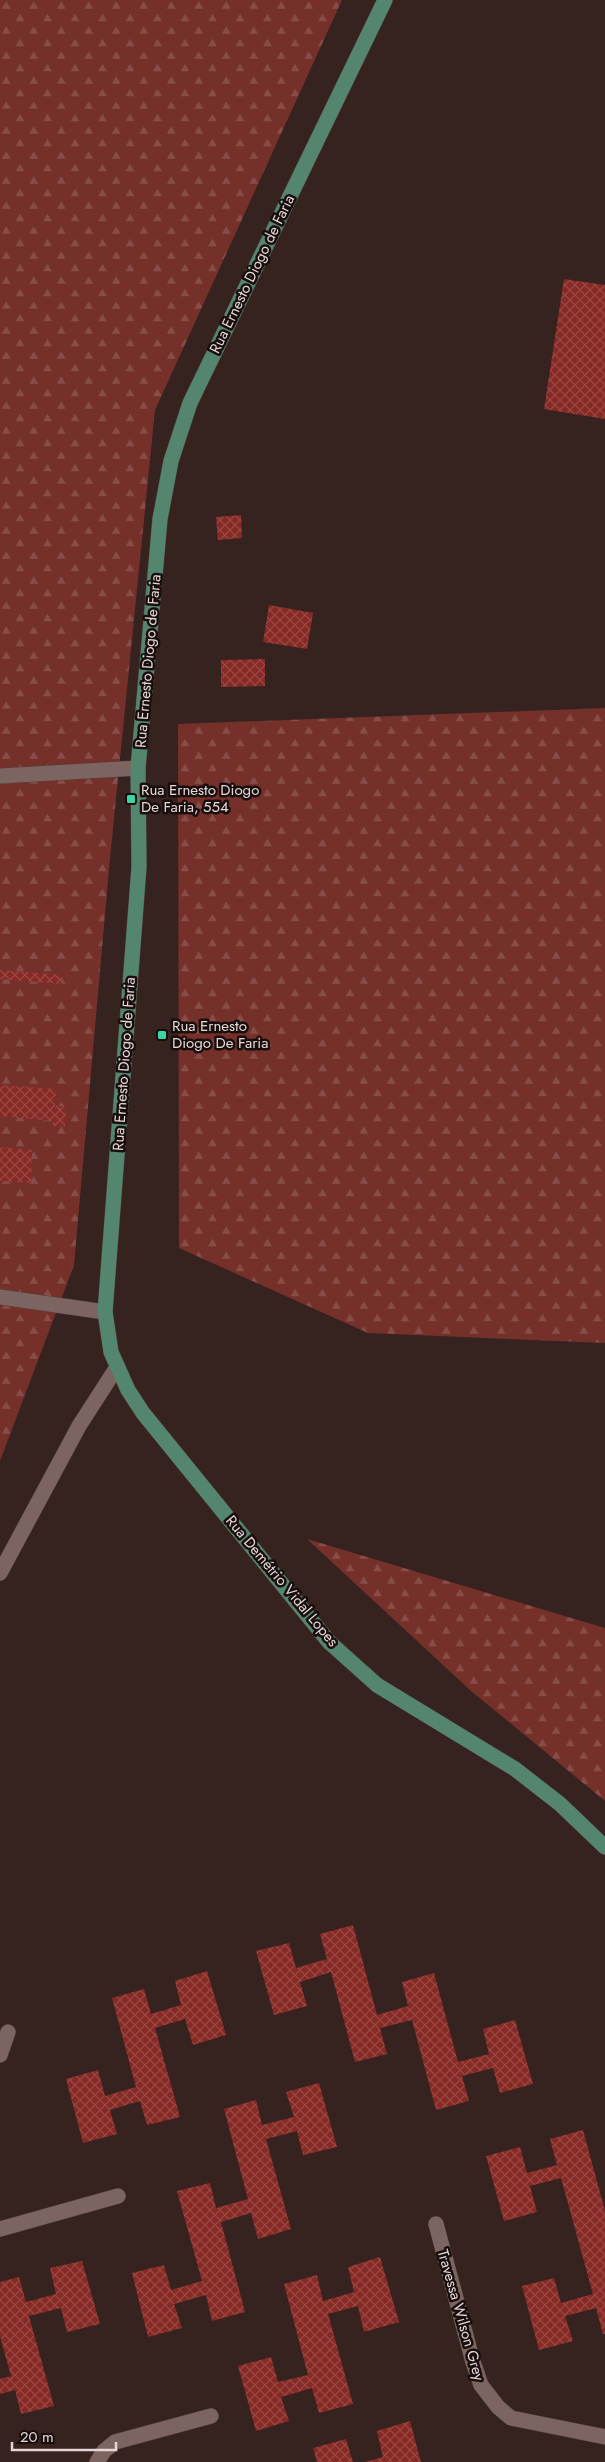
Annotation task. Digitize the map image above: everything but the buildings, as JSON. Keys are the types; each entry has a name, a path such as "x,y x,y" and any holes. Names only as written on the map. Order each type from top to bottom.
{"main road":[{"name":"Rua Ernesto Diogo de Faria","path":"117,1367 110,1352 105,1312 139,866 138,768 160,519 170,461 190,402 385,0"},
{"name":"Rua Demétrio Vidal Lopes","path":"117,1367 143,1413 169,1447 248,1540 329,1642 377,1685 515,1769 560,1804 605,1847"}],"street":[{"path":"0,776 138,768"},
{"path":"0,1297 105,1312"},
{"path":"0,1573 79,1426 117,1367"},
{"path":"0,2055 8,2032"},
{"path":"0,2228 118,2196"},
{"name":"Travessa Wilson Grey","path":"436,2224 473,2362 481,2385 498,2407 511,2418 605,2437"},
{"path":"97,2462 104,2451 115,2442 211,2416"}],"green space":[{"path":"0,0 342,0 155,410 110,858 74,1265 0,1461"},
{"path":"605,708 605,1343 368,1333 179,1248 178,724"},
{"path":"307,1539 605,1628 605,1801 471,1691"}],"place":[{"name":"Rua Ernesto Diogo De Faria, 554","path":"131,799"},
{"name":"Rua Ernesto Diogo De Faria","path":"162,1035"}]}
